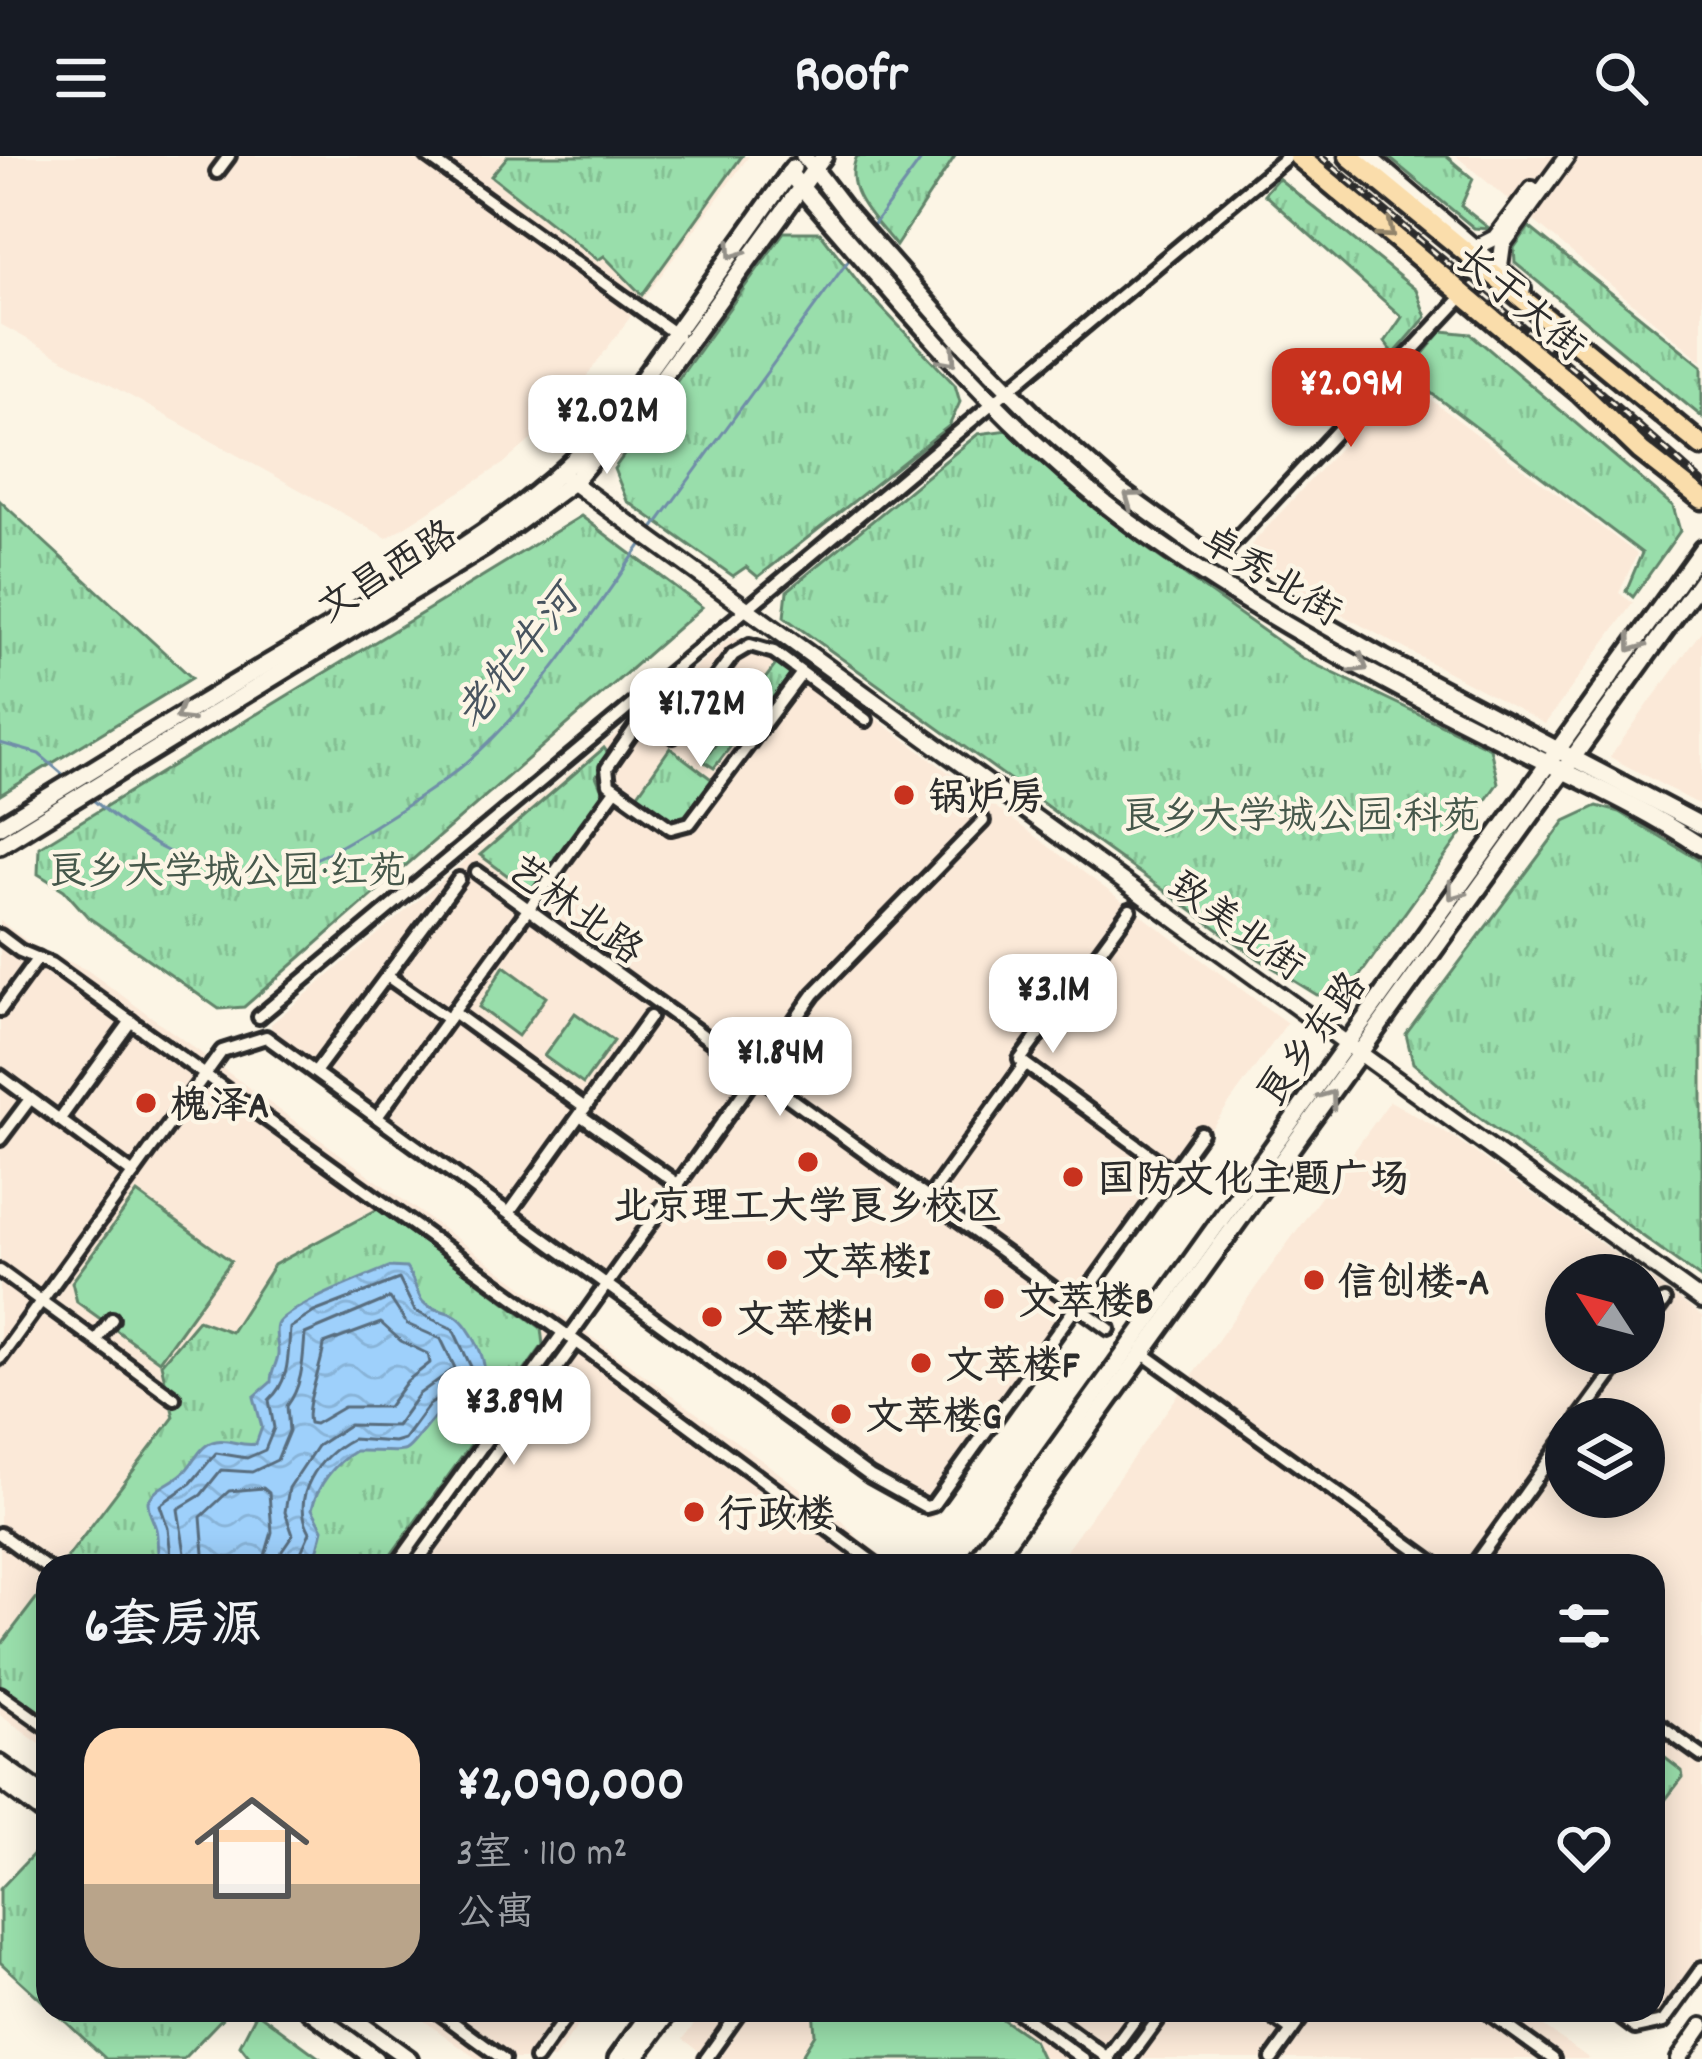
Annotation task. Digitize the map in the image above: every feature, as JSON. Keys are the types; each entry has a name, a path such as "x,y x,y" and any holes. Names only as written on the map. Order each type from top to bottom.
{"main road":[{"name":"长于大街","path":"1298,156 1702,499"},
{"name":"长于大街","path":"1349,156 1702,446"},
{"name":"文昌西路","path":"0,826 109,779 485,547 567,478 682,339 811,160"},
{"name":"卓秀北街","path":"811,160 883,255 1010,390 1116,488 1217,560 1702,847"},
{"name":"卓秀北街","path":"795,180 870,272 993,404 1096,498 1204,573 1388,682 1553,756"},
{"name":"文昌西路","path":"0,845 95,768 438,562 567,478"},
{"name":"良乡东路","path":"998,1554 1144,1354 1553,756 1702,549"},
{"name":"良乡东路","path":"981,1554 1570,765 1702,579"},
{"path":"1570,765 1702,826"},
{"path":"0,1763 36,1789"},
{"path":"0,1780 36,1807"},
{"path":"325,2022 375,2059"},
{"path":"358,2022 409,2059"},
{"path":"616,2059 643,2022"},
{"path":"634,2059 661,2022"}],"street":[{"path":"218,172 229,156"},
{"path":"427,156 682,339"},
{"path":"259,1017 1288,156"},
{"path":"1368,156 1500,266 1589,357"},
{"path":"1477,247 1496,238 1556,156"},
{"path":"1500,266 1503,244 1567,156"},
{"path":"1204,573 1464,296"},
{"name":"致美北街","path":"567,478 1702,1301"},
{"path":"802,673 691,823 671,828 615,790 606,776 638,725 655,723 673,736 738,649 758,644 802,673 866,720"},
{"path":"377,1117 615,790"},
{"path":"406,1552 570,1337 814,994 983,821"},
{"name":"艺林北路","path":"477,872 1109,1329"},
{"path":"315,1072 458,879"},
{"path":"1130,910 1019,1060 1173,1172"},
{"path":"0,936 51,964 131,1021 862,1554"},
{"path":"0,1010 38,958"},
{"path":"387,976 450,1016 679,1185"},
{"path":"509,1213 650,1017"},
{"path":"59,1120 131,1021"},
{"path":"0,1358 222,1051 266,1037 870,1476 926,1507 933,1505 1201,1133"},
{"path":"929,1198 1025,1064"},
{"path":"0,1076 133,1174"},
{"path":"0,1139 30,1099"},
{"path":"0,1270 174,1398"},
{"path":"96,1340 112,1319"},
{"path":"426,1554 570,1337"},
{"path":"1144,1354 1421,1554"},
{"path":"1481,1554 1545,1466"},
{"path":"0,1534 36,1560"},
{"path":"0,1694 36,1720"},
{"path":"1665,1730 1702,1756"},
{"path":"1665,2019 1702,1968"},
{"path":"452,2022 502,2059"},
{"path":"536,2059 562,2022"},
{"path":"712,2057 734,2022"},
{"path":"1032,2022 1083,2059"},
{"path":"1058,2022 1108,2058 1134,2022"},
{"path":"1129,2059 1157,2022"},
{"path":"1280,2022 1292,2031"},
{"path":"1272,2059 1298,2022"},
{"path":"1501,2022 1552,2059"},
{"path":"1628,2022 1635,2027 1663,2022"},
{"path":"1679,2059 1702,2026"}],"shaded area":[{"path":"0,156 749,156 555,419 503,464 387,538 0,324"},
{"path":"1456,156 1702,156 1702,361"},
{"path":"1403,379 1637,554 1619,593 1633,603 1545,724 1238,559"},
{"path":"1702,630 1702,806 1610,757"},
{"name":"北京理工大学良乡校区","path":"731,637 769,639 1287,1023 931,1519 867,1481 272,1050 271,1024"},
{"name":"北京理工大学良乡校区","path":"0,921 31,944 87,970 837,1515 880,1554 36,1554 36,1741 0,1715"},
{"path":"1390,1101 1452,1136 1616,1254 1545,1254 1545,1374 1665,1374 1665,1289 1702,1316 1702,1983 1671,2026 1636,2034 1619,2022 1665,2022 1665,1554 1064,1554"},
{"path":"426,2022 580,2022 554,2059 477,2059"},
{"path":"696,2022 1537,2022 1590,2059 694,2059 699,2051 683,2039"}],"green space":[{"path":"508,156 742,156 642,295 604,256 598,260 491,176"},
{"path":"857,156 955,156 896,246 857,193 853,169"},
{"path":"1387,156 1446,156 1473,179 1461,206 1490,229 1474,228"},
{"path":"1278,178 1416,290 1426,317 1394,354 1385,342 1402,317 1264,194"},
{"path":"1529,227 1702,366 1702,417 1515,263 1514,248"},
{"path":"784,232 820,232 862,287 955,385 960,402 949,426 758,577 746,567 733,576 627,501 614,469"},
{"path":"1442,331 1471,334 1673,506 1680,531 1633,597 1626,591 1642,553 1406,374"},
{"name":"良乡大学城公园·科苑","path":"1008,430 1029,453 1138,542 1302,658 1490,748 1498,783 1348,992 1317,995 1259,959 784,617 787,591 978,434"},
{"path":"0,501 192,678 0,795"},
{"name":"良乡大学城公园·红苑","path":"581,516 702,607 244,1007 219,1009 88,917 64,890 38,874 39,847"},
{"path":"777,663 789,672 790,679 760,721 753,717 714,768 703,761"},
{"path":"604,748 610,756 596,776 603,793 531,893 480,855"},
{"path":"670,748 714,781 684,820 666,820 635,798"},
{"path":"1597,806 1619,812 1702,862 1702,1279 1470,1111 1413,1063 1406,1034 1565,821"},
{"path":"504,966 546,997 518,1036 479,1007"},
{"path":"575,1013 614,1041 583,1084 544,1056"},
{"path":"137,1193 231,1261 159,1361 77,1302 72,1282"},
{"path":"378,1209 541,1328 543,1345 392,1554 70,1554 174,1417 161,1364 198,1320 231,1332 274,1265"},
{"path":"36,1599 36,1711 0,1685 0,1646"},
{"path":"1665,1758 1683,1777 1665,1800"},
{"path":"36,1851 36,1995 0,1962 0,1889"},
{"path":"66,2022 218,2022 183,2059 106,2059"},
{"path":"252,2022 271,2022 321,2059 251,2059 240,2045"},
{"path":"814,2022 1007,2022 1033,2040 1042,2059 807,2059 802,2055 815,2034"}],"water":[{"path":"389,1267 406,1268 425,1304 456,1316 467,1328 484,1365 482,1380 443,1408 405,1450 355,1451 334,1468 312,1509 323,1529 313,1554 159,1554 148,1501 211,1443 256,1444 262,1427 254,1397 271,1382 278,1354 277,1325 310,1302"}],"waterway":[{"name":"老牤牛河","path":"872,227 924,156"},
{"name":"老牤牛河","path":"650,533 853,254"},
{"name":"老牤牛河","path":"92,799 148,840 209,867 256,873 314,860 430,790 492,739 561,658 644,541"},
{"name":"老牤牛河","path":"0,743 39,754 66,777"}],"railway":[{"path":"1320,156 1702,482"}],"place":[{"name":"锅炉房","path":"904,795"},
{"name":"槐泽A","path":"146,1103"},
{"name":"北京理工大学良乡校区","path":"808,1162"},
{"name":"国防文化主题广场","path":"1073,1177"},
{"name":"文萃楼I","path":"777,1260"},
{"name":"信创楼-A","path":"1314,1280"},
{"name":"文萃楼B","path":"994,1299"},
{"name":"文萃楼H","path":"712,1317"},
{"name":"文萃楼F","path":"921,1363"},
{"name":"文萃楼G","path":"841,1414"},
{"name":"行政楼","path":"694,1512"}]}
